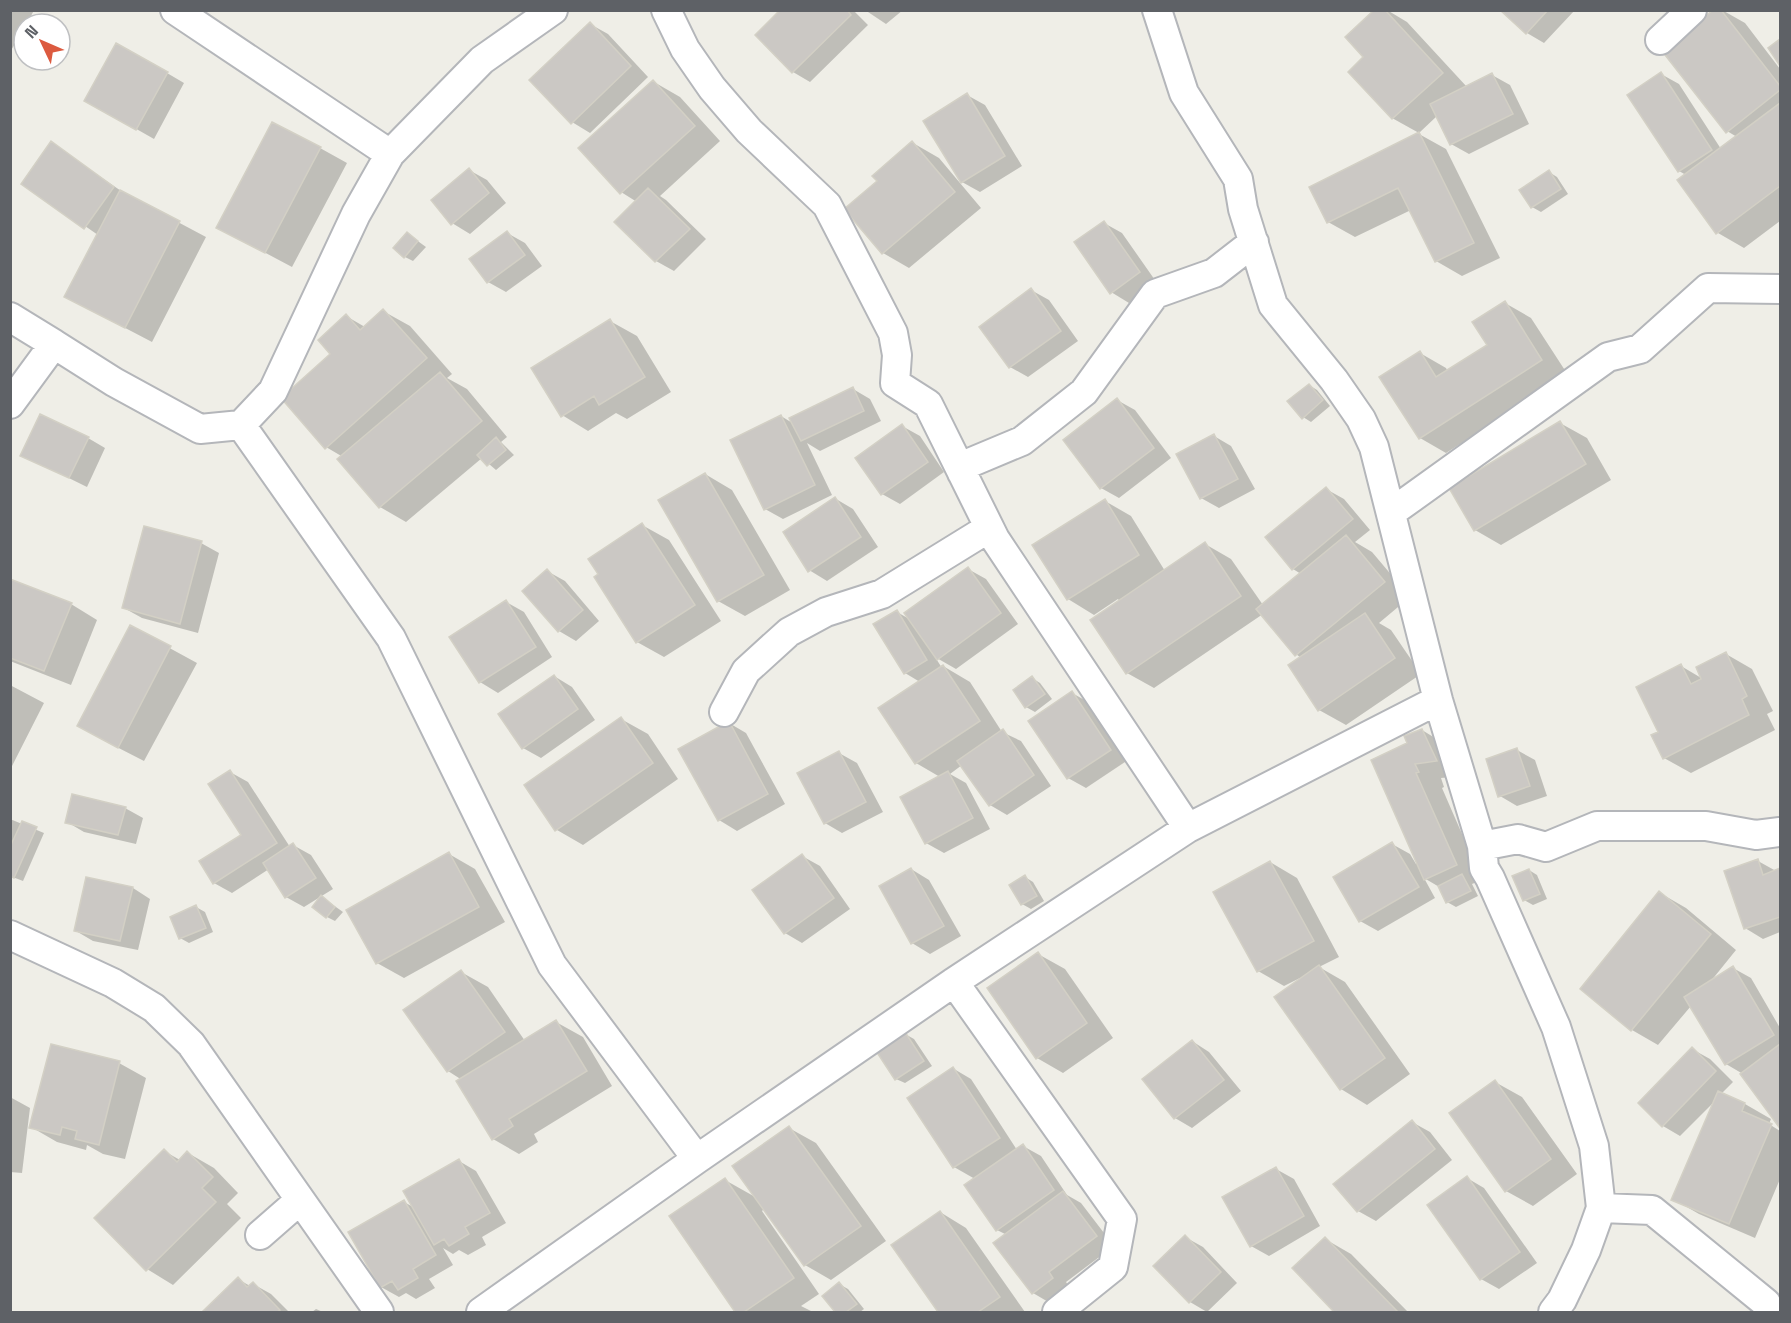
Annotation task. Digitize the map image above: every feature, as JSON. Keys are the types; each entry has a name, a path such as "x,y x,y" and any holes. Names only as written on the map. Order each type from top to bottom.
{"street":[{"path":"175,10 390,154"},
{"path":"10,317 114,382 200,429 241,425 273,391 356,214 390,154 482,60 553,10"},
{"path":"666,10 685,49 712,88 749,131 826,205 893,333 897,355 895,383 928,404 989,528 1188,828"},
{"path":"1157,10 1184,93 1238,179 1243,209 1273,305 1334,380 1361,420 1374,447 1438,700 1482,846 1484,868 1559,1038 1594,1146 1600,1208 1586,1250 1562,1300 1553,1312"},
{"path":"1660,40 1692,10"},
{"path":"962,473 967,464 1022,441 1084,392 1155,294 1214,273 1254,242"},
{"path":"1392,512 1608,357 1640,349 1708,288 1780,289"},
{"path":"10,404 54,344"},
{"path":"241,425 391,638 552,965 697,1159"},
{"path":"724,712 746,671 789,632 826,612 882,594 989,528"},
{"path":"481,1312 697,1159 954,982 1188,828 1438,700"},
{"path":"1482,846 1518,839 1546,847 1597,826 1706,826 1756,836 1780,832"},
{"path":"10,935 113,983 154,1008 191,1044 379,1312"},
{"path":"954,982 1122,1219 1113,1267 1057,1312"},
{"path":"260,1235 300,1200"},
{"path":"1600,1208 1652,1210 1772,1302"}],"building":[{"path":"780,10 847,10 851,15 792,73 755,35"},
{"path":"1374,10 1385,10 1443,73 1392,119 1348,72 1363,57 1345,37"},
{"path":"1500,10 1548,10 1526,34"},
{"path":"1713,10 1721,10 1780,86 1780,90 1726,133 1662,51"},
{"path":"590,22 631,66 571,124 529,80"},
{"path":"1780,39 1780,66 1768,48"},
{"path":"116,43 168,72 136,130 84,101"},
{"path":"1661,72 1712,150 1678,172 1627,95"},
{"path":"1492,73 1513,114 1450,145 1430,104"},
{"path":"653,80 695,126 620,194 578,148"},
{"path":"967,93 1005,156 961,183 923,121"},
{"path":"1780,103 1780,186 1716,234 1677,180"},
{"path":"272,122 321,147 265,253 216,228"},
{"path":"1419,132 1474,243 1435,262 1398,188 1327,223 1309,187"},
{"path":"51,141 114,187 84,229 21,184"},
{"path":"912,141 955,192 882,254 844,209 877,181 872,176"},
{"path":"469,168 489,193 451,225 431,200"},
{"path":"1549,170 1561,189 1531,208 1519,190"},
{"path":"648,188 690,229 655,262 614,222"},
{"path":"120,190 180,221 125,328 64,297"},
{"path":"1104,221 1140,272 1110,294 1074,242"},
{"path":"507,231 525,255 487,283 469,259"},
{"path":"407,232 418,241 404,258 393,248"},
{"path":"1031,288 1061,331 1009,368 979,327"},
{"path":"1505,301 1542,360 1419,439 1379,377 1420,351 1436,377 1487,345 1472,322"},
{"path":"383,309 427,358 325,449 281,398 330,354 318,340 346,314 360,330"},
{"path":"610,319 645,377 599,405 594,396 561,417 531,368"},
{"path":"440,372 482,421 379,508 337,459"},
{"path":"1309,384 1323,400 1302,419 1287,401"},
{"path":"853,387 864,411 801,441 789,418"},
{"path":"1117,398 1154,448 1100,489 1063,440"},
{"path":"40,414 89,437 69,478 20,456"},
{"path":"781,415 815,485 764,510 730,440"},
{"path":"1560,421 1586,464 1474,531 1449,488"},
{"path":"902,424 928,462 881,495 855,458"},
{"path":"1214,434 1238,479 1200,499 1176,454"},
{"path":"496,437 506,450 487,466 477,455"},
{"path":"705,473 764,575 717,602 658,500"},
{"path":"1326,487 1353,519 1292,570 1265,537"},
{"path":"835,497 861,537 808,572 783,532"},
{"path":"1105,499 1139,555 1067,600 1032,545"},
{"path":"642,523 695,605 636,643 594,577 598,574 588,559"},
{"path":"144,526 202,541 180,624 122,608"},
{"path":"1346,535 1385,582 1295,656 1256,609"},
{"path":"1205,542 1241,596 1126,674 1090,620"},
{"path":"968,567 1001,613 937,660 904,613"},
{"path":"547,569 583,610 558,632 522,591"},
{"path":"10,579 72,603 44,671 10,658"},
{"path":"506,600 536,647 479,683 449,637"},
{"path":"897,610 927,660 904,674 873,624"},
{"path":"1365,613 1395,658 1318,711 1288,665"},
{"path":"130,625 171,646 118,748 77,726"},
{"path":"1726,652 1747,696 1742,699 1749,715 1663,759 1651,735 1658,732 1636,687 1681,664 1691,684 1701,679 1696,667"},
{"path":"943,665 980,721 915,764 878,708"},
{"path":"554,675 578,709 522,749 498,714"},
{"path":"1032,676 1045,694 1025,708 1013,690"},
{"path":"1072,691 1111,750 1067,779 1028,721"},
{"path":"621,717 653,763 555,831 524,785"},
{"path":"729,721 768,794 718,821 678,749"},
{"path":"1003,729 1034,775 989,806 957,761"},
{"path":"1422,729 1437,761 1415,764 1419,772 1416,773 1457,865 1424,880 1371,760 1407,743 1404,736"},
{"path":"1517,748 1530,786 1498,797 1486,759"},
{"path":"839,751 866,802 824,824 797,773"},
{"path":"230,770 277,843 213,884 199,861 241,835 208,784"},
{"path":"948,771 973,818 925,844 900,797"},
{"path":"72,794 126,807 118,835 65,823"},
{"path":"22,821 37,827 14,878 10,876 10,847"},
{"path":"1392,842 1419,887 1359,922 1333,877"},
{"path":"293,843 316,878 285,898 263,863"},
{"path":"449,852 479,907 376,964 346,910"},
{"path":"802,854 834,898 784,934 752,890"},
{"path":"1758,859 1763,875 1780,868 1780,917 1744,929 1724,871"},
{"path":"1270,861 1314,941 1257,972 1213,892"},
{"path":"911,868 944,926 911,944 879,886"},
{"path":"1529,869 1540,894 1523,901 1512,876"},
{"path":"1462,874 1471,891 1446,903 1438,886"},
{"path":"1025,875 1037,896 1021,905 1009,885"},
{"path":"86,877 133,887 120,941 74,931"},
{"path":"1659,891 1711,934 1631,1031 1580,989"},
{"path":"321,895 335,907 326,918 312,907"},
{"path":"196,905 206,928 179,939 170,917"},
{"path":"1038,952 1087,1023 1036,1059 987,988"},
{"path":"1319,965 1385,1058 1340,1090 1274,997"},
{"path":"1733,966 1774,1035 1725,1065 1684,997"},
{"path":"461,970 505,1032 447,1072 403,1010"},
{"path":"556,1020 587,1071 509,1119 513,1126 492,1140 456,1081"},
{"path":"905,1032 924,1061 895,1080 876,1051"},
{"path":"1192,1040 1224,1080 1174,1119 1142,1079"},
{"path":"51,1044 120,1061 99,1145 75,1139 77,1131 62,1127 60,1135 29,1128"},
{"path":"1780,1044 1780,1126 1779,1127 1740,1074"},
{"path":"1692,1047 1716,1071 1662,1127 1638,1103"},
{"path":"953,1067 1000,1138 953,1168 907,1098"},
{"path":"1495,1080 1551,1159 1505,1192 1449,1113"},
{"path":"1718,1091 1745,1103 1742,1111 1772,1124 1729,1224 1671,1200"},
{"path":"1412,1120 1435,1149 1357,1212 1333,1184"},
{"path":"789,1126 861,1226 804,1266 732,1166"},
{"path":"1023,1144 1054,1190 996,1231 964,1185"},
{"path":"164,1149 177,1162 187,1151 213,1177 202,1188 216,1202 146,1271 94,1218"},
{"path":"459,1159 490,1213 465,1227 469,1234 449,1246 444,1239 434,1245 403,1191"},
{"path":"1276,1167 1304,1216 1250,1247 1222,1197"},
{"path":"1467,1176 1520,1252 1480,1280 1427,1205"},
{"path":"725,1178 794,1278 744,1312 735,1312 669,1216"},
{"path":"1063,1191 1097,1236 1049,1272 1053,1278 1032,1294 993,1243"},
{"path":"404,1200 436,1255 413,1269 418,1278 398,1290 392,1281 380,1288 348,1232"},
{"path":"940,1211 1000,1297 978,1312 938,1312 891,1245"},
{"path":"1185,1235 1221,1272 1189,1303 1153,1266"},
{"path":"1325,1237 1398,1312 1334,1312 1292,1268"},
{"path":"238,1277 247,1287 253,1282 280,1310 277,1312 202,1312"},
{"path":"839,1282 857,1304 846,1312 835,1312 822,1296"}]}
